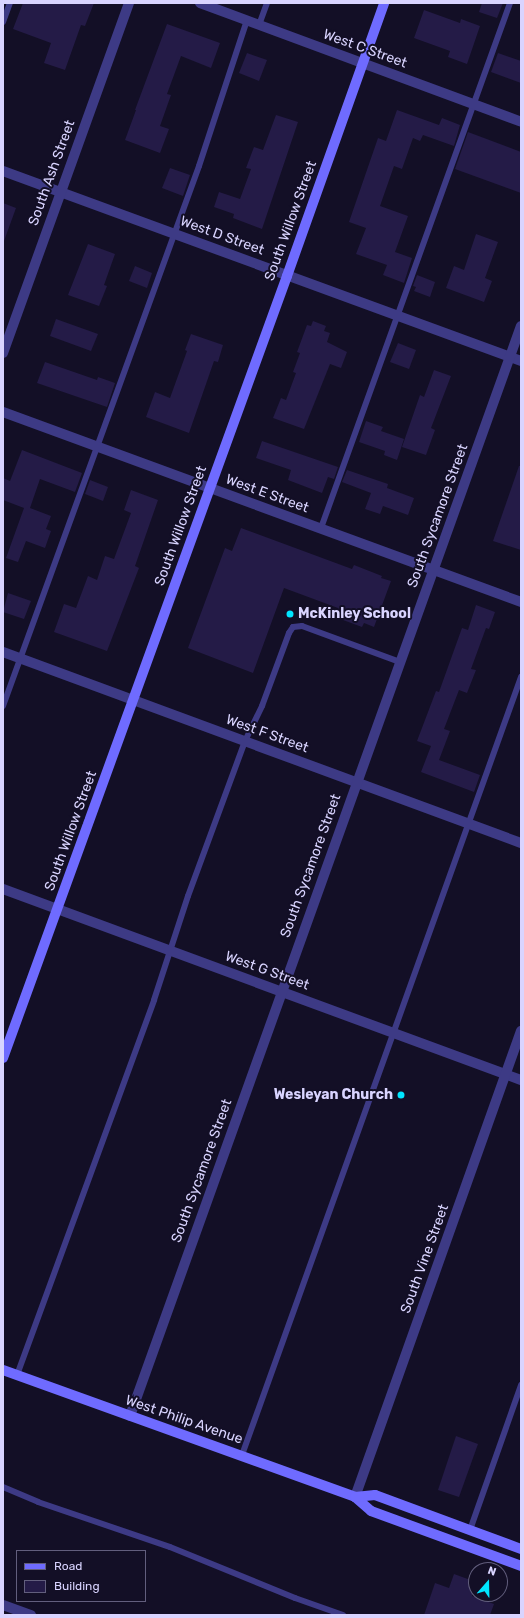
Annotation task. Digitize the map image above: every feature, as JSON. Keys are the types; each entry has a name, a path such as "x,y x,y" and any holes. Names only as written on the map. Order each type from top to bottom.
{"main road":[{"name":"South Willow Street","path":"3,1058 287,276 384,3"},
{"name":"West Philip Avenue","path":"3,1370 355,1497 371,1511 521,1566"},
{"name":"West Philip Avenue","path":"355,1497 375,1495 521,1549"}],"street":[{"name":"South Ash Street","path":"3,353 129,3"},
{"name":"West C Street","path":"200,3 521,122"},
{"name":"West D Street","path":"3,171 521,361"},
{"name":"South Sycamore Street","path":"130,1416 281,991 521,326"},
{"name":"West E Street","path":"3,412 521,602"},
{"name":"West F Street","path":"3,652 521,843"},
{"name":"West G Street","path":"3,889 521,1080"},
{"name":"South Vine Street","path":"355,1497 521,1031"},
{"path":"3,1605 31,1615"}],"lane":[{"path":"3,22 10,3"},
{"path":"259,25 267,3"},
{"path":"321,528 475,105 510,3"},
{"path":"3,706 175,234 247,20"},
{"path":"17,1375 244,741 262,706 289,633 294,627 302,626 400,662"},
{"path":"242,1455 521,677"},
{"path":"470,1530 521,1385"},
{"path":"3,1487 38,1502 170,1547 294,1598 343,1615"}],"building":[{"path":"23,3 94,3 85,26 81,25 65,70 44,63 51,43 13,29"},
{"path":"482,3 503,3 497,18 479,12"},
{"path":"424,10 460,23 461,19 480,26 467,64 448,57 450,51 414,38"},
{"path":"167,24 220,43 211,68 181,56 167,94 171,95 160,126 169,129 160,153 125,140"},
{"path":"247,53 267,60 259,81 239,73"},
{"path":"498,53 521,61 521,83 491,72"},
{"path":"397,110 439,125 442,118 460,125 454,146 423,135 420,141 413,138 402,169 394,166 380,206 408,216 395,252 412,258 404,283 383,275 387,265 356,254 366,228 349,222 378,138 386,141"},
{"path":"276,115 298,122 262,229 233,218 234,214 214,207 219,192 240,199 251,169 246,168 254,147 263,150"},
{"path":"468,132 521,152 521,193 455,169"},
{"path":"170,168 190,175 183,196 162,188"},
{"path":"3,203 16,208 4,241 3,241"},
{"path":"476,234 498,242 485,278 492,281 484,302 446,288 454,266 464,270"},
{"path":"88,244 115,254 104,285 107,286 99,306 68,295"},
{"path":"135,266 152,273 147,288 129,281"},
{"path":"417,275 435,282 430,297 414,291 416,287 413,286"},
{"path":"56,319 98,334 91,351 50,336"},
{"path":"313,321 326,326 324,331 330,333 327,342 347,352 341,368 330,364 304,429 273,418 281,398 286,400 296,373 293,372 300,353 297,352 307,325 311,326"},
{"path":"191,334 223,345 218,362 214,361 189,433 146,417 155,392 170,398 187,351 185,350"},
{"path":"398,343 416,350 409,369 390,362"},
{"path":"45,362 97,380 98,377 115,383 107,407 37,383"},
{"path":"434,370 451,376 431,428 435,430 426,455 402,447 420,395 424,397"},
{"path":"366,421 383,427 381,431 404,439 397,460 384,455 385,451 359,442"},
{"path":"262,441 338,467 334,479 328,477 322,493 288,480 291,470 256,458"},
{"path":"22,450 82,473 75,492 40,479 30,508 51,516 46,529 51,531 45,548 26,541 18,562 6,558 24,508 3,500 3,478 10,481"},
{"path":"519,466 521,466 521,550 493,541"},
{"path":"347,470 388,484 387,488 414,498 408,515 383,506 380,514 365,509 371,493 342,482"},
{"path":"90,480 108,487 103,501 85,494"},
{"path":"131,490 158,500 135,566 139,568 107,651 54,632 64,604 76,608 88,576 97,580 105,556 114,559 131,513 124,510"},
{"path":"241,528 352,569 354,565 382,576 381,578 391,581 374,627 364,623 362,627 335,617 338,608 284,588 253,673 188,648 225,548 232,551"},
{"path":"8,593 31,601 24,619 3,612"},
{"path":"476,605 495,612 489,629 486,628 471,669 476,670 467,693 459,690 444,729 450,731 439,760 480,775 474,792 421,772 431,746 417,741 436,691 439,692 462,628 468,630"},
{"path":"456,1436 478,1444 459,1497 438,1490"},
{"path":"454,1574 468,1579 468,1602 488,1602 494,1604 490,1615 424,1615 435,1583 449,1588"}],"place":[{"name":"McKinley School","path":"290,614"},
{"name":"Wesleyan Church","path":"401,1095"}]}
